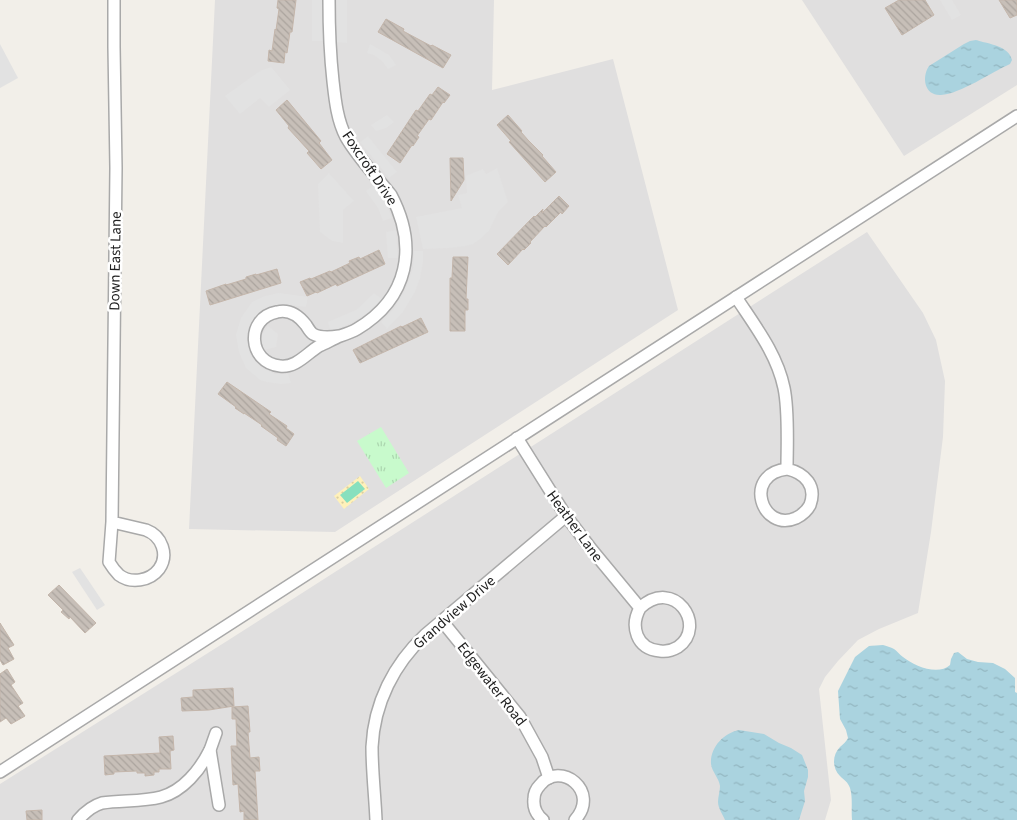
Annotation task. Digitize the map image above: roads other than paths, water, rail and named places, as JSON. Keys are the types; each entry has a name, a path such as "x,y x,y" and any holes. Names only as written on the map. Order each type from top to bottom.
{"street":[{"name":"Down East Lane","path":"112,522 146,530 158,537 162,544 164,555 161,566 155,573 144,579 132,580 119,575 109,562 112,522 116,199 114,0"},
{"name":"Foxcroft Drive","path":"329,0 331,60 340,120 346,136 356,151 395,201 405,232 404,271 387,304 372,318 348,334 339,336 315,335 295,314 282,311 269,314 262,320 255,332 254,341 256,350 261,358 273,365 282,366 298,362 315,349 339,336"},
{"path":"0,772 1017,116"},
{"path":"736,297 770,350 778,368 786,405 787,469"},
{"name":"Heather Lane","path":"517,438 566,516 597,557 640,608"},
{"path":"787,469 796,471 804,476 812,491 812,500 802,515 794,519 785,520 777,519 770,515 761,502 760,494 766,479 772,473 787,469"},
{"name":"Grandview Drive","path":"376,820 372,747 376,718 391,678 407,654 420,640 566,516"},
{"path":"656,598 674,599 687,612 690,620 686,638 673,650 655,651 647,647 640,641 636,633 636,616 640,608 656,598"},
{"name":"Edgewater Road","path":"442,621 520,717 542,757 549,778"},
{"path":"78,820 87,811 102,803 161,797 181,787 206,758 216,733"},
{"path":"210,750 219,805"},
{"path":"543,820 536,810 534,795 542,782 557,776 565,776 572,780 578,784 582,791 583,806 575,820"}],"water":[{"path":"976,40 1003,49 1010,55 1012,60 1010,64 949,94 936,95 931,93 925,81 929,66 964,44"},
{"path":"883,645 894,649 913,664 933,670 939,670 950,665 954,653 958,652 967,659 993,663 1005,669 1015,678 1015,692 1017,693 1017,820 852,820 850,788 837,773 834,765 837,750 848,738 840,719 838,691 855,657 869,646"},
{"path":"739,730 764,734 802,755 808,770 808,777 804,791 805,801 799,820 725,820 718,804 720,786 711,764 711,758 715,747 723,738"}]}
